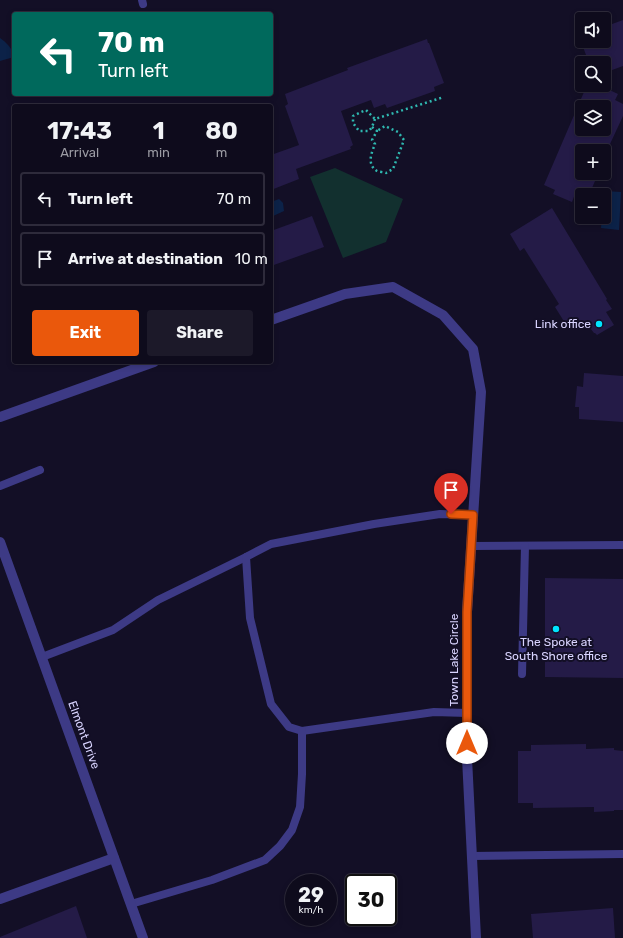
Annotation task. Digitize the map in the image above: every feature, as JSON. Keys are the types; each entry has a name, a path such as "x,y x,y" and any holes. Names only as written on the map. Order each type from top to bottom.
{"street":[{"name":"Town Lake Circle","path":"273,319 345,294 393,287 443,315 473,349 481,392 467,612 467,758 476,938"},
{"path":"0,417 148,364"},
{"name":"Elmont Drive","path":"0,542 143,938"},
{"path":"0,900 114,858"}],"lane":[{"path":"0,486 40,470"},
{"path":"42,657 113,630 158,600 271,544 374,524 440,514 473,515"},
{"path":"472,546 623,545"},
{"path":"522,674 525,546"},
{"path":"246,557 250,618 271,704 289,727 302,731 434,712 467,713"},
{"path":"131,904 212,880 265,860 280,846 292,830 300,808 302,731"},
{"path":"472,856 623,854"}],"path":[{"path":"375,119 444,97"},
{"path":"366,110 375,119 369,131 359,131 353,123 353,116 366,110"},
{"path":"385,126 398,132 404,140 393,169 386,173 376,171 371,164 370,156 375,144 372,140 377,131 385,126"},
{"path":"372,127 377,131"}],"green space":[{"path":"335,168 403,199 386,242 343,258 310,177"}],"water":[{"path":"0,38 9,46 12,51 12,58 0,61"},
{"path":"611,191 621,192 619,230 601,228 601,224 611,224"},
{"path":"279,199 283,203 284,211 273,216 273,201"}],"building":[{"path":"623,20 623,66 611,70 611,56 586,56 583,48 611,48 611,24"},
{"path":"427,39 444,83 434,87 435,91 387,108 385,104 374,108 371,100 341,111 353,145 350,147 351,149 296,169 299,179 273,189 273,154 299,145 285,106 288,104 285,94 348,70 347,68"},
{"path":"611,91 618,94 615,100 623,104 623,116 610,144 575,144 575,180 594,180 595,181 592,188 575,188 575,194 572,202 553,194 555,190 544,185 575,113 575,136 611,136 611,100 581,100 584,92 611,92"},
{"path":"552,208 612,309 606,312 614,325 597,335 587,324 581,328 575,317 565,323 555,307 559,304 524,248 520,251 510,234"},
{"path":"312,216 324,247 273,265 273,230"},
{"path":"584,373 623,376 623,422 579,419 579,407 575,407 577,386 583,387"},
{"path":"545,578 623,579 623,678 545,677"},
{"path":"586,744 586,749 614,748 614,750 623,751 623,810 594,812 594,807 533,808 533,803 518,803 518,751 531,751 531,745"},
{"path":"76,906 87,938 0,938 0,937"},
{"path":"613,908 615,938 533,938 531,914"}],"place":[{"name":"Link office","path":"599,324"},
{"name":"The Spoke at South Shore office","path":"556,629"}],"route":[{"path":"451,514 473,515 467,612 467,743"}]}
